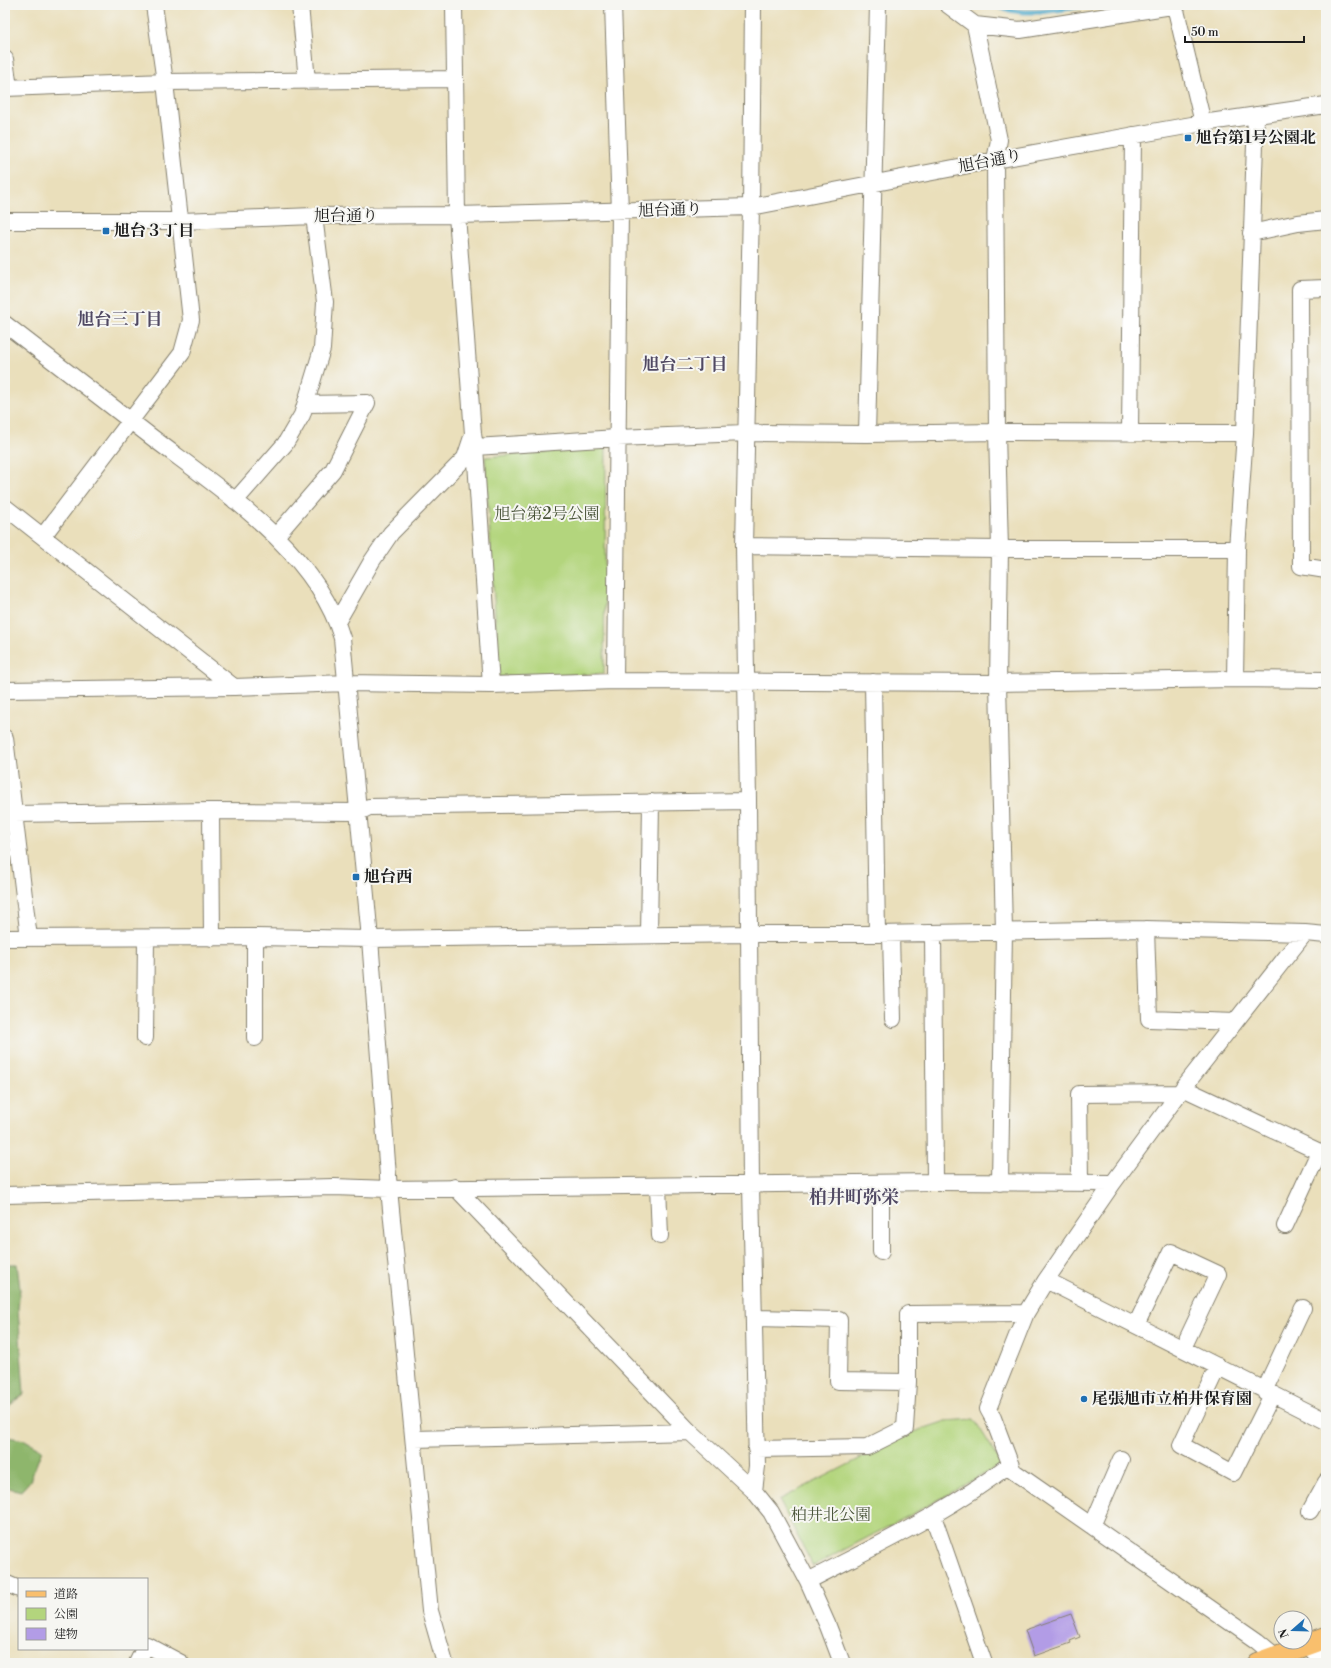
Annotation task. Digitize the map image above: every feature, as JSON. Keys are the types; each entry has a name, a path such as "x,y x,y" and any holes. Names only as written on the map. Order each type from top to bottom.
{"main road":[{"path":"1313,1643 1326,1638"},
{"path":"1266,1660 1293,1650"}],"street":[{"path":"43,536 182,353 191,320 165,82 154,5"},
{"path":"300,5 306,81"},
{"path":"454,5 457,215 491,685"},
{"path":"613,5 620,212 615,681"},
{"path":"753,5 751,207 745,433 744,546 748,800 751,1185 757,1466 754,1491"},
{"path":"867,434 878,5"},
{"path":"948,5 975,25 1020,30 1177,5 1203,123"},
{"path":"975,25 999,140 995,160 997,432 1000,549 998,683 1004,931 1000,1183"},
{"path":"5,60 7,88 165,82 454,79"},
{"name":"旭台通り","path":"5,222 181,221 314,216 620,212 751,207 995,160 1203,123 1326,105"},
{"path":"1235,679 1237,549 1245,433 1256,115"},
{"path":"1130,433 1133,136"},
{"path":"235,501 285,444 302,415 322,349 325,302 314,216"},
{"path":"1251,233 1298,223 1326,220"},
{"path":"1326,288 1300,289 1301,566 1326,570"},
{"path":"5,324 235,501 276,536 313,580 337,622 342,638 359,812 389,1188 430,1611 445,1663"},
{"path":"276,536 333,470 367,402 306,404"},
{"path":"474,440 617,438 745,433 1245,433"},
{"path":"337,622 372,561 391,533 465,458 474,440"},
{"path":"5,507 234,687"},
{"path":"744,546 1000,549 1237,549"},
{"path":"5,690 234,687 346,683 491,685 615,681 998,683 1235,679 1326,680"},
{"path":"873,682 884,934 892,1019"},
{"path":"5,738 29,938"},
{"path":"14,814 211,811 359,812 369,807 748,800"},
{"path":"649,935 651,802"},
{"path":"211,811 212,938"},
{"path":"1146,930 1149,1019 1235,1022"},
{"path":"5,938 255,937 370,939 1146,930 1305,933 1325,930"},
{"path":"932,932 934,1182"},
{"path":"1266,1660 1257,1641 1013,1471 993,1418 988,1409 1026,1313 1046,1280 1113,1183 1181,1091 1305,933"},
{"path":"255,937 255,1038"},
{"path":"145,1038 146,938"},
{"path":"1080,1183 1079,1094 1181,1091 1322,1153 1285,1226"},
{"path":"5,1195 334,1187 658,1186 934,1182 1113,1183"},
{"path":"880,1252 881,1183"},
{"path":"658,1186 660,1236"},
{"path":"455,1187 690,1432 754,1491 772,1512 808,1581 828,1626 842,1663"},
{"path":"1136,1325 1171,1252 1218,1274 1183,1348"},
{"path":"1046,1280 1326,1421"},
{"path":"1218,1366 1181,1446 1233,1473 1303,1308"},
{"path":"756,1449 867,1447 905,1428 908,1382 908,1314 1026,1313"},
{"path":"754,1318 839,1320 838,1381 908,1382"},
{"path":"414,1439 690,1432"},
{"path":"1092,1526 1121,1459"},
{"path":"808,1581 933,1516 984,1484 1010,1464"},
{"path":"1310,1511 1326,1482"},
{"path":"933,1516 984,1663"},
{"path":"5,1583 18,1589"},
{"path":"148,1646 181,1663"},
{"path":"137,1663 144,1650"},
{"path":"1311,1650 1320,1660 1326,1662"}],"green space":[{"name":"旭台第2号公園","path":"606,447 604,674 499,677 485,457"},
{"path":"5,1264 17,1264 20,1289 18,1309 24,1394 9,1406 5,1432"},
{"name":"柏井北公園","path":"974,1419 1002,1464 922,1509 813,1566 779,1500 910,1433 946,1421"},
{"path":"5,1432 7,1437 25,1440 42,1450 30,1481 21,1491 9,1488 5,1485"}],"building":[{"path":"1071,1614 1080,1637 1070,1641 1071,1643 1034,1656 1025,1630"}],"waterway":[{"path":"993,5 1004,9 1028,12 1052,11 1088,5"}],"place":[{"name":"旭台第1号公園北","path":"1188,138"},
{"name":"旭台３丁目","path":"106,231"},
{"name":"旭台西","path":"356,877"},
{"name":"尾張旭市立柏井保育園","path":"1084,1399"}],"district":[{"name":"旭台三丁目","path":"120,320"},
{"name":"旭台二丁目","path":"685,365"},
{"name":"柏井町弥栄","path":"854,1197"}]}
